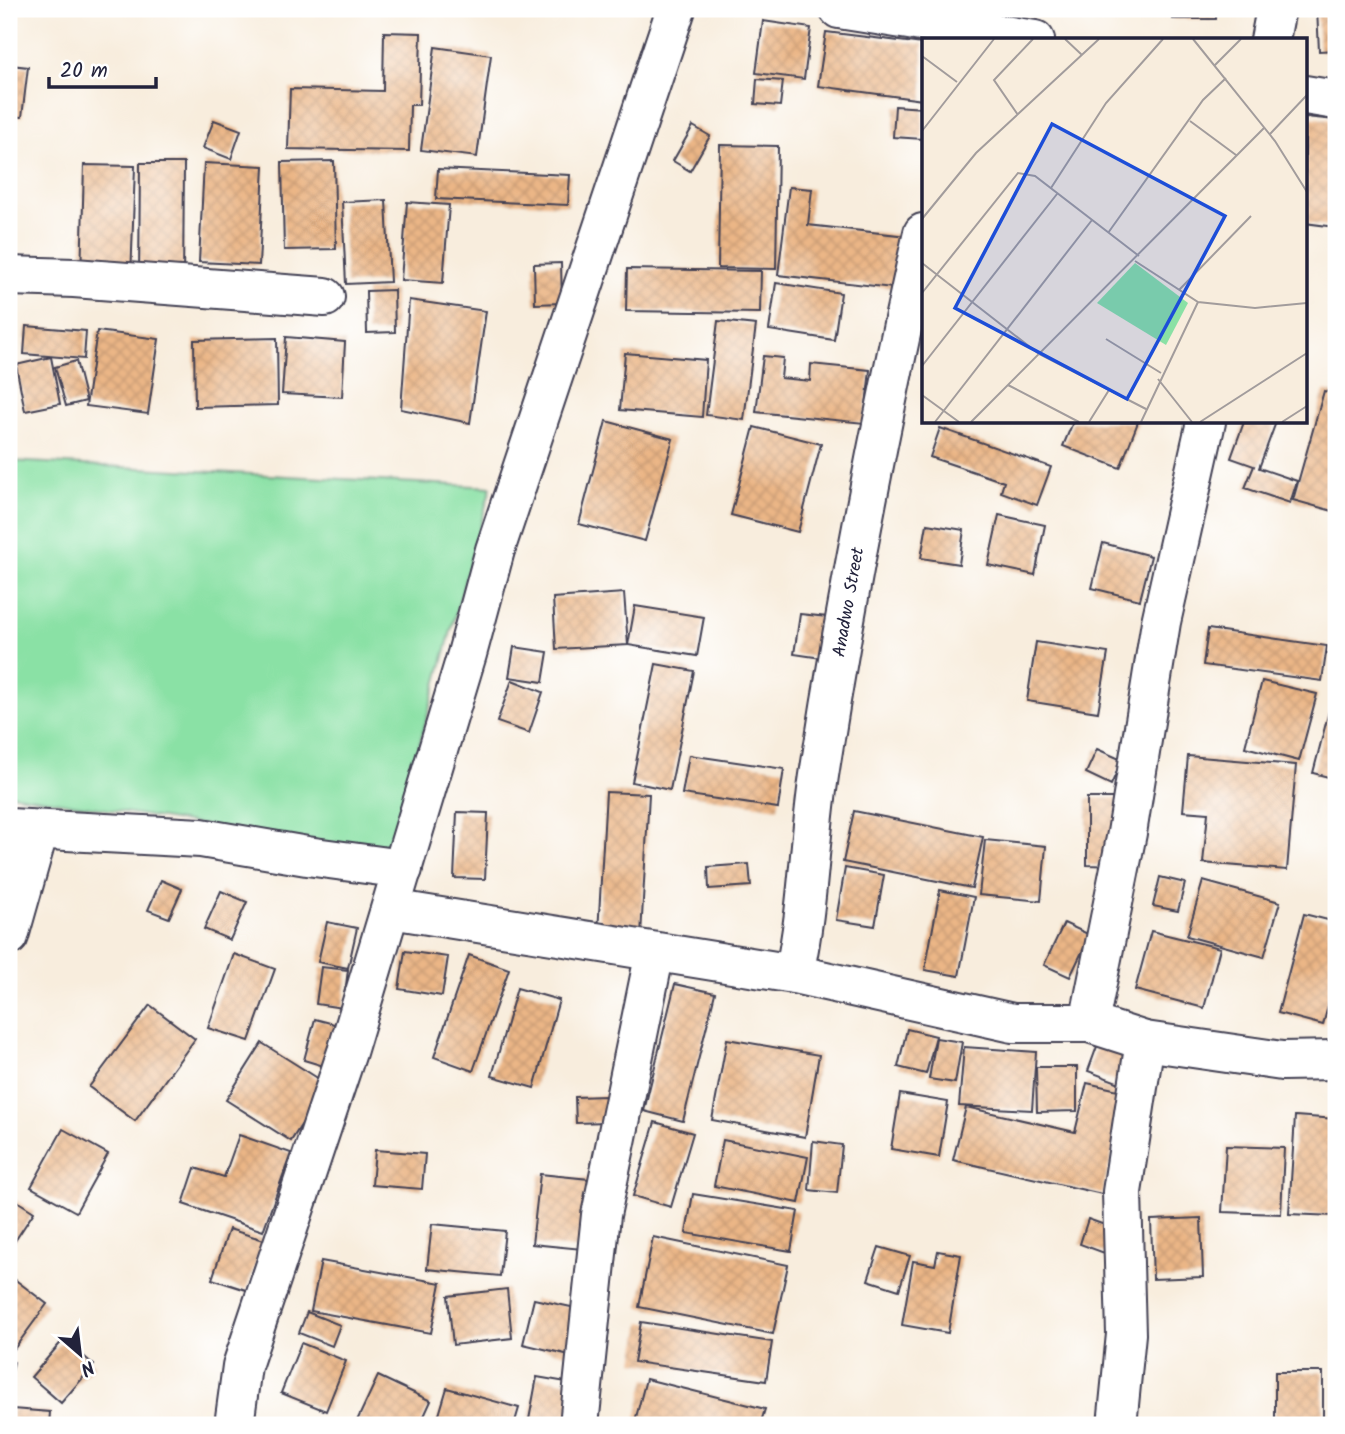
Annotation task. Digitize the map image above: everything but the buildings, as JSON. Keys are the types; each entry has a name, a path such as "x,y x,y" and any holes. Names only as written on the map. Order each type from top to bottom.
{"street":[{"path":"234,1425 242,1366 347,1052 467,654 495,550 676,9"},
{"path":"839,9 1024,38"},
{"path":"1270,38 1276,9"},
{"path":"1306,95 1336,100"},
{"name":"Anadwo Street","path":"794,974 803,932 819,773 869,483 922,238"},
{"path":"9,276 74,278 325,297"},
{"path":"1089,1023 1127,833 1161,622 1206,424"},
{"path":"9,936 24,829 201,838 403,869"},
{"path":"391,909 794,974 1013,1023 1089,1023 1145,1041 1282,1061 1336,1060"},
{"path":"579,1425 601,1215 655,952"},
{"path":"1117,1425 1126,1334 1122,1192 1145,1041"}],"green space":[{"path":"9,461 491,487 389,854 9,794"}]}
